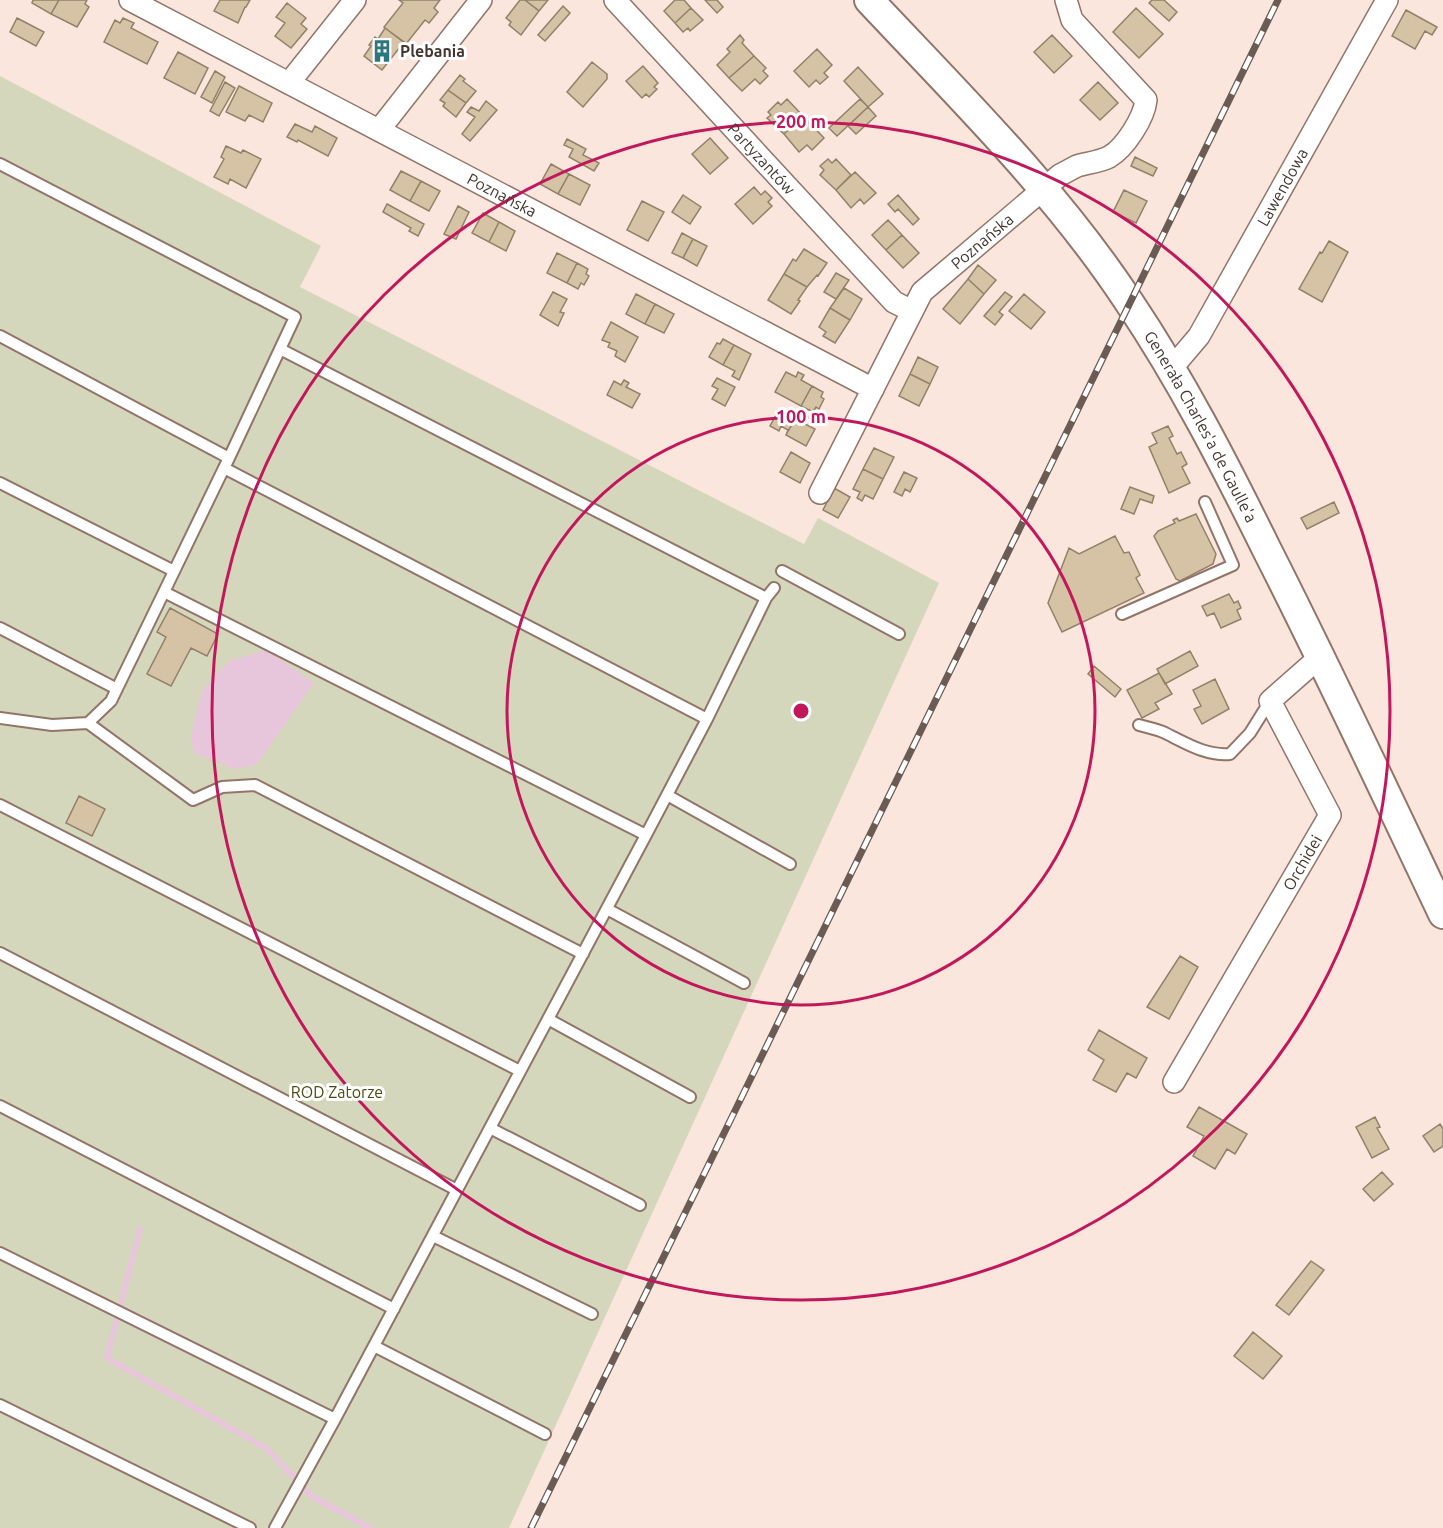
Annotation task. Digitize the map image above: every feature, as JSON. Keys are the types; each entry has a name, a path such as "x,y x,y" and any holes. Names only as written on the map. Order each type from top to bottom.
{"main road":[{"name":"Generała Charles'a de Gaulle'a","path":"869,0 1044,188 1112,276 1171,369 1203,422 1321,656 1443,914"}],"street":[{"name":"Poznańska","path":"130,0 873,389"},
{"path":"289,83 355,0"},
{"path":"380,130 481,0"},
{"name":"Partyzantów","path":"615,0 894,302 912,310"},
{"name":"Poznańska","path":"820,493 922,292 1060,175 1076,167 1107,158 1118,151 1140,121 1146,99 1072,20 1065,0"},
{"name":"Lawendowa","path":"1171,369 1199,336 1387,0"},
{"path":"1270,701 1321,656"},
{"name":"Orchidei","path":"1174,1082 1330,815 1270,701"}],"lane":[{"path":"0,164 295,317 111,702 88,723 52,725 0,718"},
{"path":"0,336 226,463 706,719"},
{"path":"280,349 766,598"},
{"path":"0,483 174,571"},
{"path":"1122,614 1233,566 1205,502"},
{"path":"782,571 899,634"},
{"path":"275,1528 607,909 766,598 774,588"},
{"path":"164,592 646,835"},
{"path":"0,628 117,689"},
{"path":"1139,725 1161,731 1219,755 1230,754 1250,733 1270,701"},
{"path":"88,723 193,800 222,787 255,785 583,954"},
{"path":"667,795 790,864"},
{"path":"0,805 520,1071"},
{"path":"607,909 744,983"},
{"path":"0,953 457,1190"},
{"path":"548,1019 690,1097"},
{"path":"0,1106 394,1309"},
{"path":"490,1128 640,1205"},
{"path":"433,1236 592,1314"},
{"path":"0,1254 335,1419"},
{"path":"374,1346 545,1434"},
{"path":"0,1405 250,1528"}],"green space":[{"name":"ROD Zatorze","path":"0,76 321,246 300,287 804,544 818,518 939,583 509,1528 0,1528"}],"shaded area":[{"path":"267,650 314,683 256,765 235,769 194,753 191,736 202,691 229,661"}],"building":[{"path":"33,0 59,0 51,14 32,3"},
{"path":"59,0 87,0 85,4 89,7 77,27 51,14"},
{"path":"220,0 250,0 238,23 214,11"},
{"path":"399,0 440,0 434,8 438,12 429,23 425,20 406,44 384,27 403,3"},
{"path":"520,0 525,0 539,11 521,35 509,25 511,22 506,18"},
{"path":"525,0 548,0 539,11"},
{"path":"675,0 684,0 691,8 675,23 664,11"},
{"path":"705,0 717,0 723,7 717,13"},
{"path":"1152,0 1164,0 1177,12 1169,21 1149,3"},
{"path":"287,3 306,18 301,24 307,29 291,48 275,36 285,23 276,17"},
{"path":"563,6 570,13 545,41 538,35"},
{"path":"691,8 703,20 690,31 688,28 683,32 675,23"},
{"path":"1136,8 1163,34 1139,58 1113,32"},
{"path":"1406,10 1437,27 1432,35 1425,31 1415,49 1392,36"},
{"path":"17,18 44,32 36,46 10,32"},
{"path":"123,18 134,23 131,28 158,42 147,64 104,42 115,20 120,23"},
{"name":"Plebania","path":"385,28 404,42 382,70 364,56 375,37 378,39"},
{"path":"740,35 744,40 742,43 754,56 729,78 717,65 730,52 727,49"},
{"path":"1052,35 1072,56 1054,73 1034,52"},
{"path":"817,49 832,65 824,73 828,77 820,84 816,80 809,87 794,71"},
{"path":"178,52 208,68 195,94 164,78"},
{"path":"754,56 766,68 763,71 768,76 760,84 755,79 742,91 729,78"},
{"path":"592,62 607,74 607,79 583,107 567,92"},
{"path":"643,66 658,83 654,87 657,89 649,97 646,94 642,98 626,81"},
{"path":"858,67 883,94 868,107 844,81"},
{"path":"215,71 225,77 212,103 201,97"},
{"path":"460,75 465,79 463,81 476,91 466,103 448,90"},
{"path":"225,82 235,88 219,116 210,111"},
{"path":"1098,82 1118,103 1100,120 1080,100"},
{"path":"239,86 272,103 263,122 249,115 245,121 226,112"},
{"path":"448,90 466,103 456,117 443,106 445,103 440,100"},
{"path":"787,99 803,116 784,134 767,118 771,115 768,112 778,102 781,105"},
{"path":"860,99 868,107 837,136 829,128"},
{"path":"486,101 497,110 470,141 462,134 475,117 467,112 471,107 479,111"},
{"path":"868,107 876,116 856,134 848,126"},
{"path":"803,116 824,138 812,150 807,145 799,152 784,134"},
{"path":"295,124 312,132 315,126 337,138 328,156 298,140 297,142 287,137"},
{"path":"710,138 728,158 710,174 692,154"},
{"path":"567,139 586,149 583,155 599,163 594,171 569,157 573,149 564,145"},
{"path":"226,146 241,153 243,150 261,159 246,188 230,179 228,184 214,177 224,159 221,157"},
{"path":"1135,157 1157,168 1153,176 1131,166"},
{"path":"828,159 832,163 836,159 851,175 836,190 820,175 824,170 820,166"},
{"path":"551,164 569,174 558,194 540,184"},
{"path":"401,171 421,181 410,201 390,190"},
{"path":"855,172 876,193 864,204 860,199 851,208 836,190"},
{"path":"569,174 590,185 580,205 558,194"},
{"path":"421,181 440,191 429,211 410,201"},
{"path":"754,187 761,195 765,191 772,198 768,202 772,206 753,224 735,204"},
{"path":"1124,190 1147,201 1136,223 1113,212"},
{"path":"683,195 701,207 690,224 672,212"},
{"path":"898,195 919,219 913,225 898,209 895,212 888,204"},
{"path":"642,201 664,212 648,241 627,230"},
{"path":"387,204 424,224 418,236 409,231 411,228 383,212"},
{"path":"458,206 469,212 456,239 444,234"},
{"path":"483,213 499,222 489,242 472,233"},
{"path":"888,220 902,235 886,250 872,235"},
{"path":"499,222 515,231 506,251 489,242"},
{"path":"682,233 693,239 683,258 672,253"},
{"path":"902,235 919,253 903,268 886,250"},
{"path":"693,239 707,246 697,266 683,258"},
{"path":"1329,241 1348,252 1322,302 1299,289 1320,252 1322,253"},
{"path":"804,249 827,263 807,287 784,274 793,259 796,261"},
{"path":"557,253 577,263 567,283 547,273"},
{"path":"577,263 588,269 586,274 589,276 584,285 581,283 578,289 567,283"},
{"path":"978,265 996,280 984,294 968,279"},
{"path":"836,273 849,280 836,299 824,292"},
{"path":"784,274 807,287 791,314 768,300"},
{"path":"968,279 984,294 960,324 943,309"},
{"path":"844,288 862,299 850,320 830,308"},
{"path":"553,292 567,299 560,312 564,313 558,326 540,315"},
{"path":"1005,292 1012,297 999,312 1003,315 995,325 984,316"},
{"path":"636,294 655,304 645,324 626,314"},
{"path":"1024,294 1045,312 1031,329 1009,311"},
{"path":"655,304 674,314 664,333 645,324"},
{"path":"830,308 850,320 835,343 823,336 826,332 819,327"},
{"path":"611,322 638,337 625,362 615,356 617,351 608,347 610,343 602,340"},
{"path":"723,339 734,345 723,365 709,357 717,343 720,344"},
{"path":"734,345 751,354 739,380 732,376 735,371 723,365"},
{"path":"918,357 938,367 930,384 910,374"},
{"path":"786,372 796,377 798,372 804,375 801,380 812,386 801,406 775,392"},
{"path":"910,374 930,384 919,406 899,396"},
{"path":"717,378 735,387 725,406 712,399 718,389 712,386"},
{"path":"624,380 629,383 626,387 640,394 632,408 607,395 614,381 621,385"},
{"path":"812,386 823,392 821,397 824,399 819,409 816,407 813,412 801,406"},
{"path":"779,410 795,419 786,435 788,430 781,426 779,431 770,426"},
{"path":"795,419 815,429 806,446 786,435"},
{"path":"1168,426 1173,436 1169,438 1177,454 1181,452 1187,464 1182,467 1190,483 1169,493 1149,447 1157,443 1152,433"},
{"path":"874,448 894,457 883,479 863,469"},
{"path":"791,452 810,463 800,483 780,472"},
{"path":"863,469 883,479 873,499 865,495 862,501 857,498 860,492 853,489"},
{"path":"904,472 917,478 910,492 905,489 902,496 894,492"},
{"path":"1130,487 1154,496 1152,503 1140,499 1134,514 1121,509"},
{"path":"834,488 850,497 838,518 823,510"},
{"path":"1334,502 1339,513 1307,529 1301,518"},
{"path":"1196,514 1216,554 1213,564 1180,581 1176,579 1154,536 1158,531 1175,523 1173,520 1177,518 1179,521"},
{"path":"1115,536 1124,553 1129,552 1140,575 1136,578 1144,593 1062,632 1048,603 1069,548 1079,554"},
{"path":"1229,594 1234,603 1238,601 1241,608 1237,610 1241,619 1221,628 1214,613 1207,616 1202,606"},
{"path":"170,608 218,634 207,656 191,648 171,686 147,674 166,637 157,632"},
{"path":"1190,651 1198,666 1165,684 1157,669"},
{"path":"1094,666 1121,689 1115,697 1088,674"},
{"path":"1159,673 1172,694 1155,703 1159,709 1142,718 1127,690"},
{"path":"1215,679 1229,709 1202,724 1194,709 1201,706 1193,690"},
{"path":"79,796 105,809 92,836 66,823"},
{"path":"1180,956 1198,967 1169,1019 1147,1007"},
{"path":"1099,1030 1147,1058 1136,1078 1127,1073 1116,1092 1093,1080 1104,1060 1088,1050"},
{"path":"1199,1107 1247,1134 1235,1154 1227,1149 1215,1169 1193,1156 1204,1136 1187,1127"},
{"path":"1375,1117 1380,1127 1377,1128 1389,1149 1372,1158 1356,1127"},
{"path":"1440,1124 1443,1129 1443,1146 1434,1152 1423,1136"},
{"path":"1382,1172 1393,1184 1374,1201 1363,1189"},
{"path":"1311,1261 1324,1270 1289,1315 1276,1305"},
{"path":"1253,1332 1282,1356 1263,1379 1234,1356"}],"waterway":[{"path":"140,1229 107,1358 266,1448 313,1497 370,1528"}],"railway":[{"path":"531,1528 1278,0"}],"place":[{"name":"Plebania","path":"382,51"}]}
